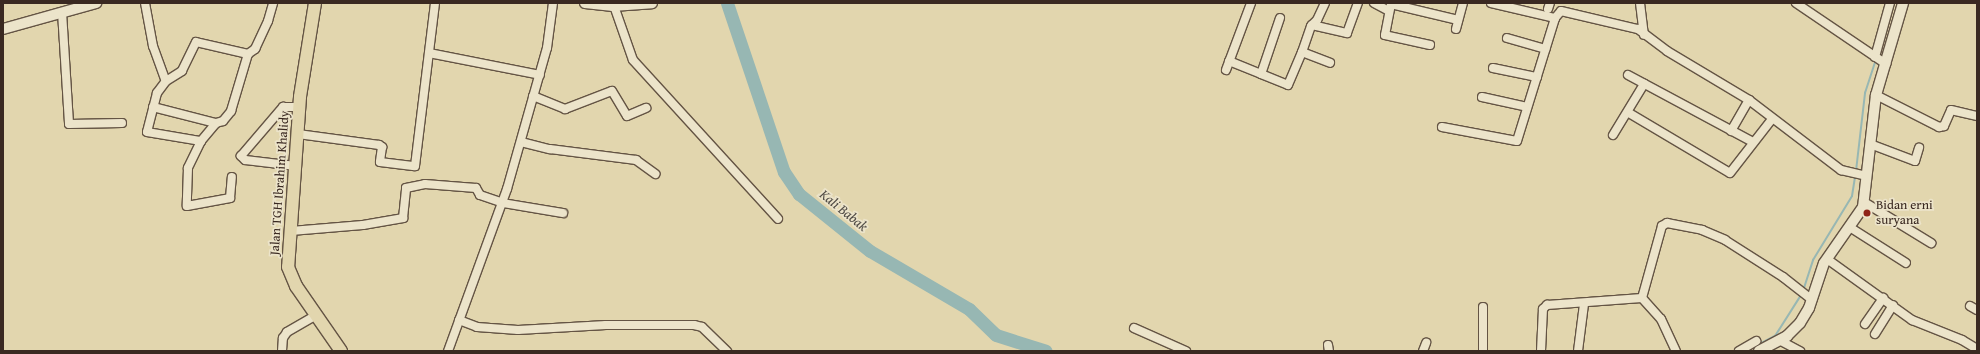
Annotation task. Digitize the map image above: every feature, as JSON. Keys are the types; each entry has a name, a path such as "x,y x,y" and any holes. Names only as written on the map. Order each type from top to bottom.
{"main road":[{"name":"Jalan TGH Ibrahim Khalidy","path":"315,3 299,107 291,231 290,275 340,351"}],"street":[{"path":"3,29 96,3"},
{"path":"145,3 153,46 166,81"},
{"path":"154,107 216,123 223,121 231,111 248,54 255,49 273,3"},
{"path":"298,134 379,145 382,147 380,162 415,166 435,3"},
{"path":"448,351 503,203 540,75 553,3"},
{"path":"585,3 613,5 652,3"},
{"path":"1226,70 1251,3"},
{"path":"1229,61 1288,85 1312,25 1325,3"},
{"path":"1312,25 1347,33 1358,3"},
{"path":"1374,3 1390,11"},
{"path":"1456,29 1463,3"},
{"path":"1491,3 1503,4 1555,18"},
{"path":"1640,3 1644,35"},
{"path":"1796,3 1880,60"},
{"path":"1759,351 1779,340 1800,323 1827,259 1851,228 1864,202 1880,60 1890,3"},
{"path":"1880,60 1903,3"},
{"path":"1430,45 1385,35 1391,4 1458,20"},
{"path":"613,5 633,60 778,220"},
{"path":"1442,127 1517,141 1555,18 1561,11 1565,11 1628,26 1749,100 1840,170 1866,176"},
{"path":"62,12 69,124 122,123"},
{"path":"1261,74 1280,18"},
{"path":"1507,38 1546,49"},
{"path":"201,141 148,132 158,90 166,81 182,71 196,42 248,54"},
{"path":"1302,52 1330,63"},
{"path":"428,53 540,75"},
{"path":"1493,68 1537,77"},
{"path":"1628,75 1753,142"},
{"path":"1612,135 1629,112 1644,84"},
{"path":"533,96 565,109 612,90 628,116 646,108"},
{"path":"1876,95 1942,127 1951,110 1977,116"},
{"path":"1482,97 1527,108"},
{"path":"1731,131 1749,100"},
{"path":"296,166 245,160 241,156 283,107 299,107"},
{"path":"1629,112 1730,173 1772,119"},
{"path":"216,123 201,141 188,168 187,206 230,198 232,177"},
{"path":"521,142 550,149 636,160 655,174"},
{"path":"1870,144 1915,161 1919,148"},
{"path":"291,231 363,225 403,218 406,188 425,184 476,188 480,195 503,203 563,213"},
{"path":"1864,202 1931,243"},
{"path":"1642,298 1662,226 1667,223 1708,232 1759,261 1798,289 1809,299"},
{"path":"1851,228 1906,263"},
{"path":"1827,259 1912,320 1962,340 1977,349"},
{"path":"1542,351 1544,307 1551,303 1584,304 1642,298"},
{"path":"1642,298 1661,319 1676,351"},
{"path":"1865,324 1883,298"},
{"path":"1578,351 1584,304"},
{"path":"1876,334 1893,305"},
{"path":"1483,307 1483,351"},
{"path":"282,351 283,338 287,332 316,315"},
{"path":"459,320 476,327 518,330 606,325 694,325 702,327 727,351"},
{"path":"1134,328 1186,351"},
{"path":"1779,340 1800,351"},
{"path":"1739,351 1756,341"}],"waterway":[{"name":"Kali Babak","path":"727,3 784,172 799,194 870,251 969,309 996,335 1046,351"},
{"path":"1856,171 1865,93 1876,60"},
{"path":"1803,291 1813,260 1852,196 1855,176"},
{"path":"1754,347 1775,336 1801,295"}],"place":[{"name":"Bidan erni suryana","path":"1867,213"}]}
